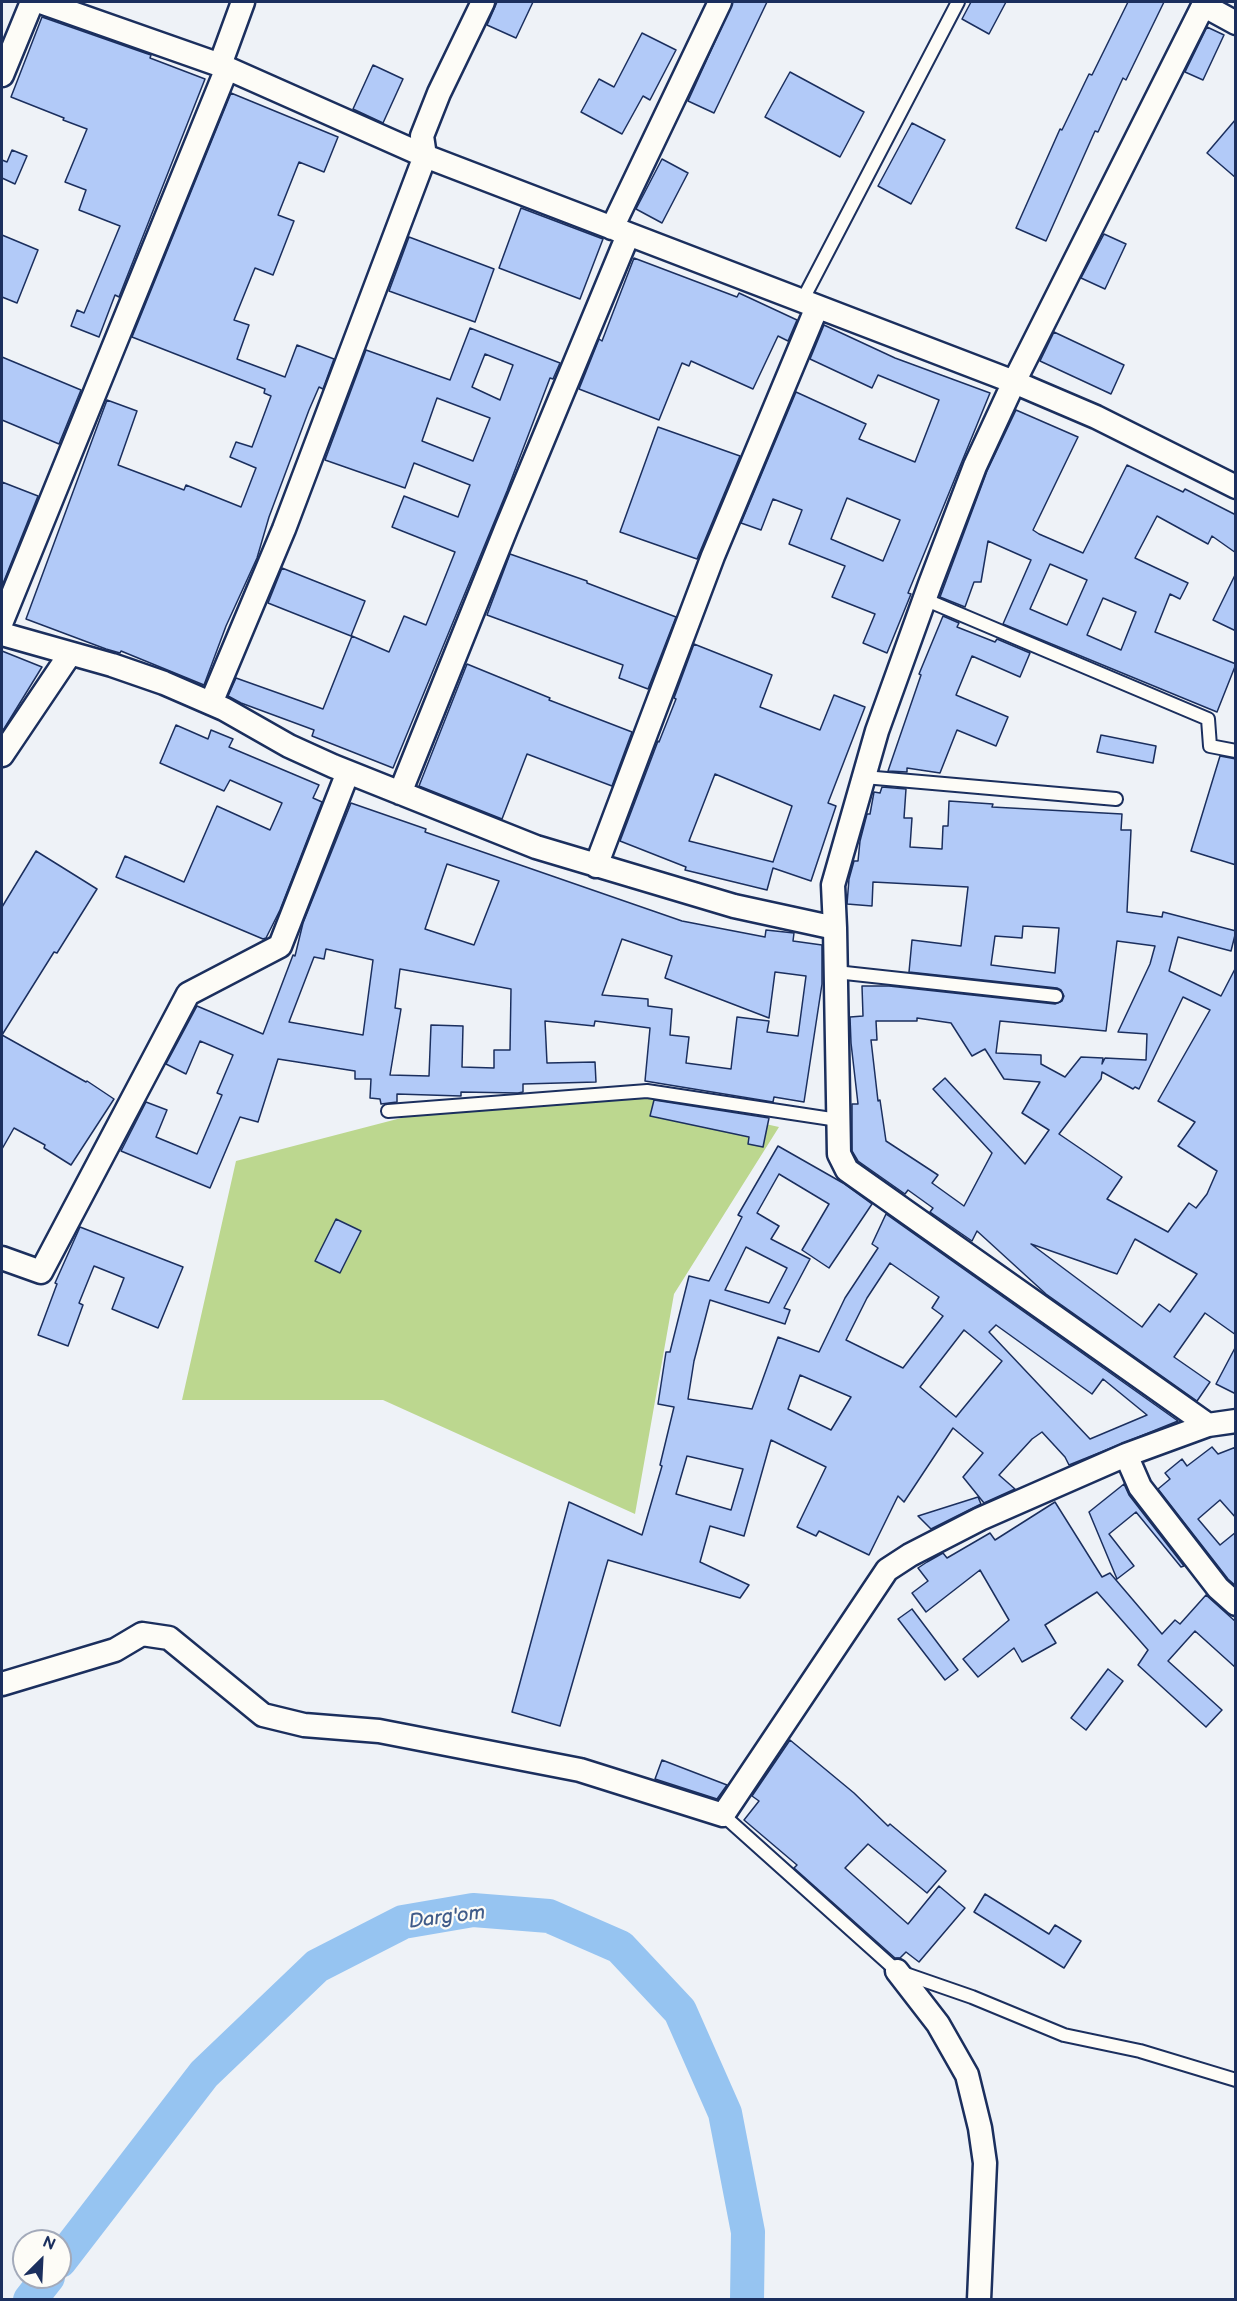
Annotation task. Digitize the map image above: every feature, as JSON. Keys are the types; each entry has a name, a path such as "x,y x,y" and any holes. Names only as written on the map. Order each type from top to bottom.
{"street":[{"path":"2,75 32,2"},
{"path":"41,2 223,67 425,156 1014,382 1232,479"},
{"path":"2,621 223,67 243,2"},
{"path":"211,703 288,519 425,156 422,136 439,93 483,2"},
{"path":"400,794 506,529 620,232 720,2"},
{"path":"1208,1425 847,1170 839,1154 833,885 877,731 924,599 975,466 1014,382 1204,4 1236,23"},
{"path":"596,866 809,304"},
{"path":"2,634 164,683 211,703 289,746 400,794 536,847 734,906 835,928"},
{"path":"2,755 70,654"},
{"path":"2,1258 41,1272 188,994 280,946 348,772"},
{"path":"2,1684 115,1650 142,1634 169,1638 263,1715 304,1725 379,1731 580,1770 723,1815 887,1570 910,1555 980,1519 1126,1455 1208,1425 1236,1421"},
{"path":"1126,1455 1140,1487 1218,1588 1236,1604"},
{"path":"897,1971 938,2024 967,2075 980,2128 985,2163 979,2300"}],"lane":[{"path":"809,304 958,2"},
{"path":"924,599 1208,719 1210,746 1236,751"},
{"path":"864,777 1116,799"},
{"path":"836,972 1056,996"},
{"path":"388,1111 647,1090 838,1120"},
{"path":"723,1815 897,1971 972,1997 1065,2035 1140,2051 1236,2080"}],"green space":[{"path":"648,1098 779,1127 674,1294 635,1514 383,1400 182,1400 236,1161 405,1117"}],"building":[{"path":"497,2 533,2 516,38 487,25"},
{"path":"733,2 767,2 714,113 688,101"},
{"path":"971,2 1006,2 989,34 962,19"},
{"path":"1128,2 1164,2 1126,80 1123,78 1098,132 1095,131 1046,241 1016,228 1060,129 1062,130 1089,74 1092,75"},
{"path":"42,17 151,55 150,58 205,79 119,297 115,295 99,337 71,326 77,310 84,313 120,226 79,210 86,190 65,182 87,129 11,97"},
{"path":"1207,27 1224,35 1203,80 1185,72"},
{"path":"642,33 676,50 650,100 643,96 622,134 581,112 599,79 614,87"},
{"path":"373,65 403,79 383,123 353,109"},
{"path":"790,72 864,112 840,157 765,117"},
{"path":"231,93 338,137 324,172 299,162 278,215 294,221 273,275 255,268 234,320 249,325 237,359 285,377 297,345 334,359 323,389 319,387 309,410 269,517 257,558 226,626 204,685 121,651 120,653 106,649 26,619 107,400 137,411 118,465 184,490 186,485 241,507 256,468 230,457 236,442 252,447 271,396 264,393 265,389 132,337"},
{"path":"1236,119 1236,178 1207,153"},
{"path":"912,123 945,140 911,204 878,186"},
{"path":"12,150 27,156 15,184 2,178 2,160 7,162"},
{"path":"662,159 688,173 662,223 636,209"},
{"path":"521,208 603,239 580,299 499,268"},
{"path":"1104,234 1126,244 1105,289 1081,278"},
{"path":"2,235 38,250 17,303 2,297"},
{"path":"409,237 494,269 475,322 389,291"},
{"path":"634,258 737,297 739,293 797,320 788,341 778,336 753,389 691,361 689,366 682,363 659,420 579,389 599,339 602,341"},
{"path":"824,325 895,358 990,393 908,593 911,594 887,653 863,643 875,614 832,597 845,566 789,544 802,510 773,499 761,530 741,523 796,392 866,424 859,439 915,462 939,400 878,375 872,388 810,359","holes":["847,498 900,520 883,561 831,539"]},
{"path":"470,328 560,363 553,379 550,378 507,491 393,768 312,736 314,730 228,696 236,678 323,709 352,636 389,652 404,616 426,625 455,552 392,527 404,496 458,517 470,485 414,463 405,488 325,460 366,350 450,380","holes":["485,354 513,365 500,400 472,387","437,398 490,418 473,461 422,441"]},
{"path":"1054,332 1124,365 1111,394 1040,361"},
{"path":"2,357 81,390 59,444 2,420"},
{"path":"1016,410 1078,437 1033,530 1039,534 1083,553 1127,465 1183,492 1185,489 1236,515 1236,553 1212,536 1208,544 1157,516 1135,558 1188,583 1180,599 1170,594 1155,632 1236,664 1217,712 1003,624 1031,560 988,541 981,582 974,582 965,607 940,597 987,471","holes":["1050,564 1087,580 1067,625 1030,609","1103,598 1136,612 1121,650 1087,635"]},
{"path":"658,427 740,456 697,559 620,532"},
{"path":"2,482 38,496 2,586"},
{"path":"510,554 587,581 587,583 676,617 648,689 619,678 623,665 487,615"},
{"path":"282,568 365,601 351,636 268,603"},
{"path":"1236,573 1236,631 1213,620"},
{"path":"943,616 959,623 957,627 995,642 997,639 1030,653 1020,677 972,656 956,695 1008,717 996,746 957,730 940,773 907,768 907,772 888,771 921,675 919,674"},
{"path":"694,644 772,675 760,707 820,730 834,695 865,707 828,803 836,806 811,881 773,868 767,890 685,870 686,867 620,841 676,699 674,698","holes":["715,774 792,806 773,862 689,841"]},
{"path":"2,651 42,667 2,732"},
{"path":"467,664 550,698 549,700 632,732 612,786 527,754 502,819 419,786"},
{"path":"176,725 208,739 211,730 233,739 229,747 319,785 313,798 322,802 280,910 266,938 263,939 116,877 125,856 184,882 217,806 270,830 282,803 230,780 224,791 160,763"},
{"path":"1101,735 1156,746 1153,763 1097,752"},
{"path":"1220,756 1236,759 1236,865 1191,851"},
{"path":"882,787 906,789 904,818 912,818 910,847 942,849 943,826 948,826 949,801 993,804 992,807 1122,814 1121,830 1131,830 1127,912 1162,917 1163,912 1236,931 1231,951 1178,937 1169,971 1221,996 1236,967 1236,1335 1205,1313 1174,1357 1210,1382 1197,1401 1046,1294 977,1231 972,1241 930,1212 933,1208 908,1190 905,1194 858,1161 852,1151 852,1104 858,1104 850,1017 863,1016 862,986 889,986 1055,1004 1062,1001 1064,996 1057,988 909,972 912,940 961,946 968,887 873,882 872,906 847,904 849,879 854,861 858,861 867,814 870,814 874,792 880,793","holes":["1023,926 1059,928 1055,973 991,965 995,936 1022,938","1117,941 1155,946 1150,964 1118,1032 1147,1034 1146,1060 1105,1058 1102,1064 1103,1058 1081,1057 1065,1077 1041,1064 1041,1055 996,1053 1000,1021 1106,1031","1183,997 1210,1010 1158,1101 1195,1122 1178,1146 1217,1171 1207,1194 1196,1208 1189,1203 1168,1232 1107,1199 1122,1177 1059,1134 1101,1079 1102,1072 1133,1089 1135,1087 1139,1089","917,1018 951,1023 972,1056 985,1049 1004,1079 1040,1082 1022,1113 1049,1130 1025,1164 945,1078 933,1089 992,1153 964,1206 932,1183 938,1175 886,1141 880,1100 878,1101 871,1040 877,1040 876,1021 917,1021","1135,1239 1197,1274 1170,1312 1159,1304 1142,1327 1031,1244 1117,1274"]},
{"path":"351,803 426,829 425,832 682,921 765,937 766,930 794,933 793,941 822,945 822,984 804,1102 774,1097 773,1102 645,1081 650,1028 595,1021 594,1026 545,1021 547,1063 595,1062 596,1082 523,1084 523,1092 518,1093 461,1092 461,1096 397,1094 397,1102 381,1104 380,1099 370,1098 371,1079 355,1079 355,1071 278,1059 258,1122 240,1117 210,1188 121,1151 146,1102 167,1110 156,1137 197,1154 222,1095 217,1093 233,1055 200,1041 186,1074 166,1064 197,1006 263,1034 293,955 295,956 303,923","holes":["447,864 499,881 474,945 425,929","622,939 672,956 665,978 769,1018 775,972 806,976 798,1036 767,1032 769,1021 737,1017 731,1069 686,1063 689,1037 670,1035 672,1009 648,1006 648,999 602,995","326,949 373,960 363,1035 289,1022 314,957 324,959","400,969 511,989 510,1050 494,1050 494,1068 462,1067 463,1026 431,1025 429,1076 390,1075 401,1009 395,1008"]},
{"path":"36,851 97,889 2,1035 2,907"},
{"path":"2,1035 87,1081 114,1099 71,1165 44,1148 45,1145 14,1128 2,1149"},
{"path":"654,1100 769,1118 763,1147 748,1144 749,1137 650,1116"},
{"path":"778,1146 843,1183 872,1204 829,1268 802,1250 829,1204 779,1174 757,1213 779,1226 771,1239 810,1259 784,1308 790,1310 785,1324 710,1300 694,1361 688,1399 752,1409 778,1337 819,1352 845,1298 878,1248 872,1244 886,1214 1178,1421 1069,1465 1065,1457 1042,1432 1032,1439 999,1475 1015,1489 984,1503 963,1477 983,1453 953,1428 904,1502 898,1496 869,1555 819,1531 816,1536 797,1527 826,1467 771,1440 744,1536 710,1526 700,1562 749,1585 740,1598 608,1560 560,1726 512,1712 569,1502 642,1535 662,1466 660,1465 674,1407 658,1404 666,1352 670,1352 689,1276 709,1281 742,1217 738,1215","holes":["746,1247 787,1268 769,1303 725,1290","890,1263 939,1297 932,1308 943,1316 903,1368 846,1340 867,1298","996,1325 1092,1394 1103,1379 1147,1415 1090,1439 989,1332","964,1330 1002,1361 956,1417 920,1387","800,1375 851,1397 831,1430 788,1409","687,1456 743,1469 731,1510 676,1494"]},
{"path":"336,1219 361,1231 340,1273 315,1261"},
{"path":"80,1227 183,1267 158,1328 112,1309 124,1278 94,1266 79,1303 83,1305 68,1346 38,1335 57,1284 55,1283"},
{"path":"1236,1346 1236,1394 1216,1384"},
{"path":"1212,1447 1218,1454 1236,1447 1236,1518 1220,1500 1198,1519 1220,1545 1236,1532 1236,1586 1228,1579 1158,1489 1170,1479 1165,1473 1182,1459 1187,1466"},
{"path":"1124,1484 1129,1495 1184,1566 1181,1567 1136,1512 1109,1534 1134,1566 1117,1579 1089,1512"},
{"path":"978,1497 981,1504 931,1529 918,1516"},
{"path":"1055,1502 1102,1577 1110,1573 1162,1634 1175,1620 1180,1624 1206,1595 1236,1622 1236,1668 1195,1631 1168,1661 1222,1710 1206,1727 1138,1665 1148,1650 1097,1592 1045,1625 1056,1643 1022,1662 1014,1648 978,1677 963,1659 1009,1620 980,1570 926,1612 912,1593 928,1581 918,1568 927,1562 943,1553 947,1558 990,1533 995,1540"},
{"path":"912,1609 958,1670 945,1680 898,1619"},
{"path":"1108,1669 1123,1681 1086,1730 1071,1718"},
{"path":"790,1740 854,1793 888,1826 890,1824 946,1871 927,1893 868,1844 845,1868 908,1924 939,1886 965,1908 919,1962 906,1952 900,1958 895,1958 794,1868 797,1865 744,1820 759,1801 752,1796"},
{"path":"662,1760 727,1785 717,1799 655,1779"},
{"path":"985,1894 1049,1934 1055,1925 1081,1941 1064,1968 974,1912"}],"waterway":[{"name":"Darg'om","path":"72,2245 204,2074 317,1966 403,1922 473,1910 549,1916 620,1947 680,2011 725,2113 748,2232 747,2300"},
{"name":"Darg'om","path":"30,2300 39,2289"}]}
